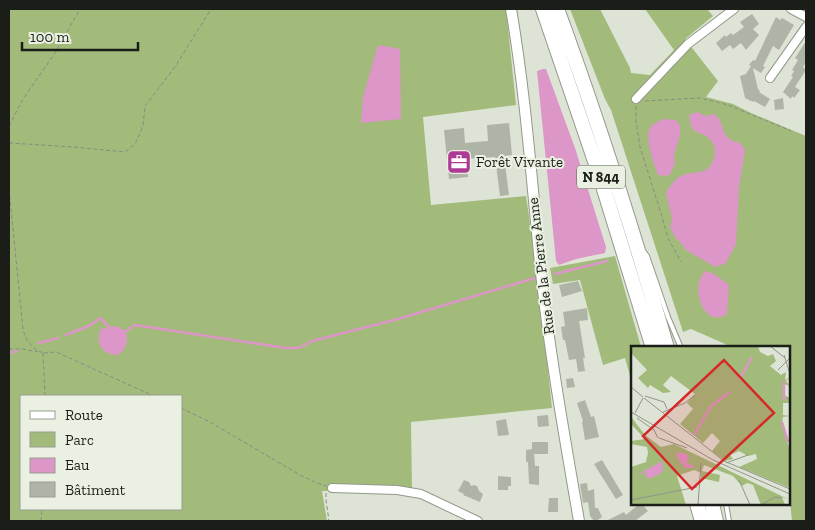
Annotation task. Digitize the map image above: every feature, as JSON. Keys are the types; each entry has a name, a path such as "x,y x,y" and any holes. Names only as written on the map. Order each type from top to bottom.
{"highway":[{"name":"N 844","path":"542,9 596,164 652,346"},
{"name":"N 844","path":"557,9 596,117 666,346"},
{"path":"697,505 702,521"},
{"path":"712,505 716,521"}],"street":[{"name":"Rue de la Pierre Anne","path":"511,9 518,55 541,275 555,382 580,521"},
{"path":"636,99 688,44 734,9"},
{"path":"791,9 806,17"},
{"path":"770,78 806,27"},
{"path":"332,488 397,490 421,494 478,521"}],"lane":[{"path":"636,243 647,256 680,346"},
{"path":"726,505 729,521"}],"path":[{"path":"9,126 23,98 55,53 80,9"},
{"path":"9,143 72,146 126,152 135,144 143,126 145,106 175,67 211,9"},
{"path":"681,262 668,238 658,200 640,147 636,122 636,99 648,101 700,98 728,105 791,131"},
{"path":"9,189 23,328 26,340 30,346 43,353"},
{"path":"9,349 23,349 43,353 56,352 152,395"},
{"path":"43,353 45,395"},
{"path":"182,408 210,422 300,475 317,484 332,488"},
{"path":"329,521 326,495 328,490 332,488"}],"green space":[{"path":"9,9 506,9 516,105 423,117 431,205 526,196 538,278 552,408 411,422 412,490 322,491 327,521 9,521"},
{"path":"570,9 600,9 631,73 650,75 674,50 645,9 707,9 713,16 685,39 718,81 706,97 733,104 806,136 806,521 792,521 790,502 790,346 730,346 691,329 683,332 611,110"},
{"path":"615,256 641,346 631,346 631,379 625,358 603,365 580,280 553,284 550,268"}],"water":[{"path":"378,45 400,49 401,119 361,123 363,97"},
{"path":"546,69 575,148 606,247 605,253 576,259 559,265 556,261 537,71"},
{"path":"697,112 706,116 714,114 728,138 740,143 745,149 739,188 736,244 726,263 715,267 686,250 675,237 670,227 672,219 666,192 679,177 704,171 708,168 715,155 714,145 710,139 695,131 690,123 689,115"},
{"path":"663,119 676,120 680,126 680,135 674,155 675,164 669,176 658,175 648,138 648,132 651,127"},
{"path":"705,271 714,274 729,285 727,314 720,317 708,314 701,303 698,289 701,276"},
{"path":"116,326 126,331 127,338 125,347 118,355 103,350 99,338 101,329"}],"building":[{"path":"752,14 759,24 753,29 759,35 746,50 741,43 733,49 730,45 722,51 716,43 725,35 726,37 731,33 733,35 744,27 740,22"},
{"path":"776,17 780,20 782,18 794,25 779,50 773,46 761,73 753,68 759,92 770,99 765,107 745,98 740,76 746,74 751,66 749,65 753,60 755,61"},
{"path":"806,41 806,62 803,67 806,70 795,87 800,90 791,99 783,92 793,77 791,76 794,71 792,70 798,60 795,58"},
{"path":"783,98 784,109 775,110 774,100"},
{"path":"509,123 512,155 504,156 509,195 500,196 495,157 467,159 468,177 449,179 444,130 464,128 465,143 488,141 487,125"},
{"path":"578,281 582,291 562,297 559,285"},
{"path":"587,308 588,320 579,321 585,358 583,358 585,371 578,372 576,359 569,360 565,340 563,340 561,327 565,326 563,312"},
{"path":"573,378 575,387 567,388 566,379"},
{"path":"585,400 591,417 594,416 599,437 585,440 583,421 577,403"},
{"path":"548,415 549,426 538,427 537,416"},
{"path":"506,419 509,435 498,436 496,421"},
{"path":"532,442 548,442 548,454 534,454 535,466 539,466 539,485 529,484 526,450 532,449"},
{"path":"602,460 623,495 616,499 594,464"},
{"path":"498,476 511,477 511,486 508,486 508,490 498,490"},
{"path":"464,480 469,482 471,486 477,486 483,494 480,502 458,491"},
{"path":"587,483 588,491 594,489 595,508 598,508 602,517 596,521 590,516 588,502 583,503 580,484"},
{"path":"549,498 558,498 558,512 548,512"},
{"path":"638,505 643,505 648,511 635,521 606,521 624,512 626,515"}],"waterway":[{"path":"555,274 607,261"},
{"path":"126,331 135,325 286,348 299,348 312,341 398,319 535,278"},
{"path":"66,335 91,325 100,318 109,327"},
{"path":"39,343 58,338"},
{"path":"9,353 17,351"}],"place":[{"name":"Forêt Vivante","path":"459,162"}]}
